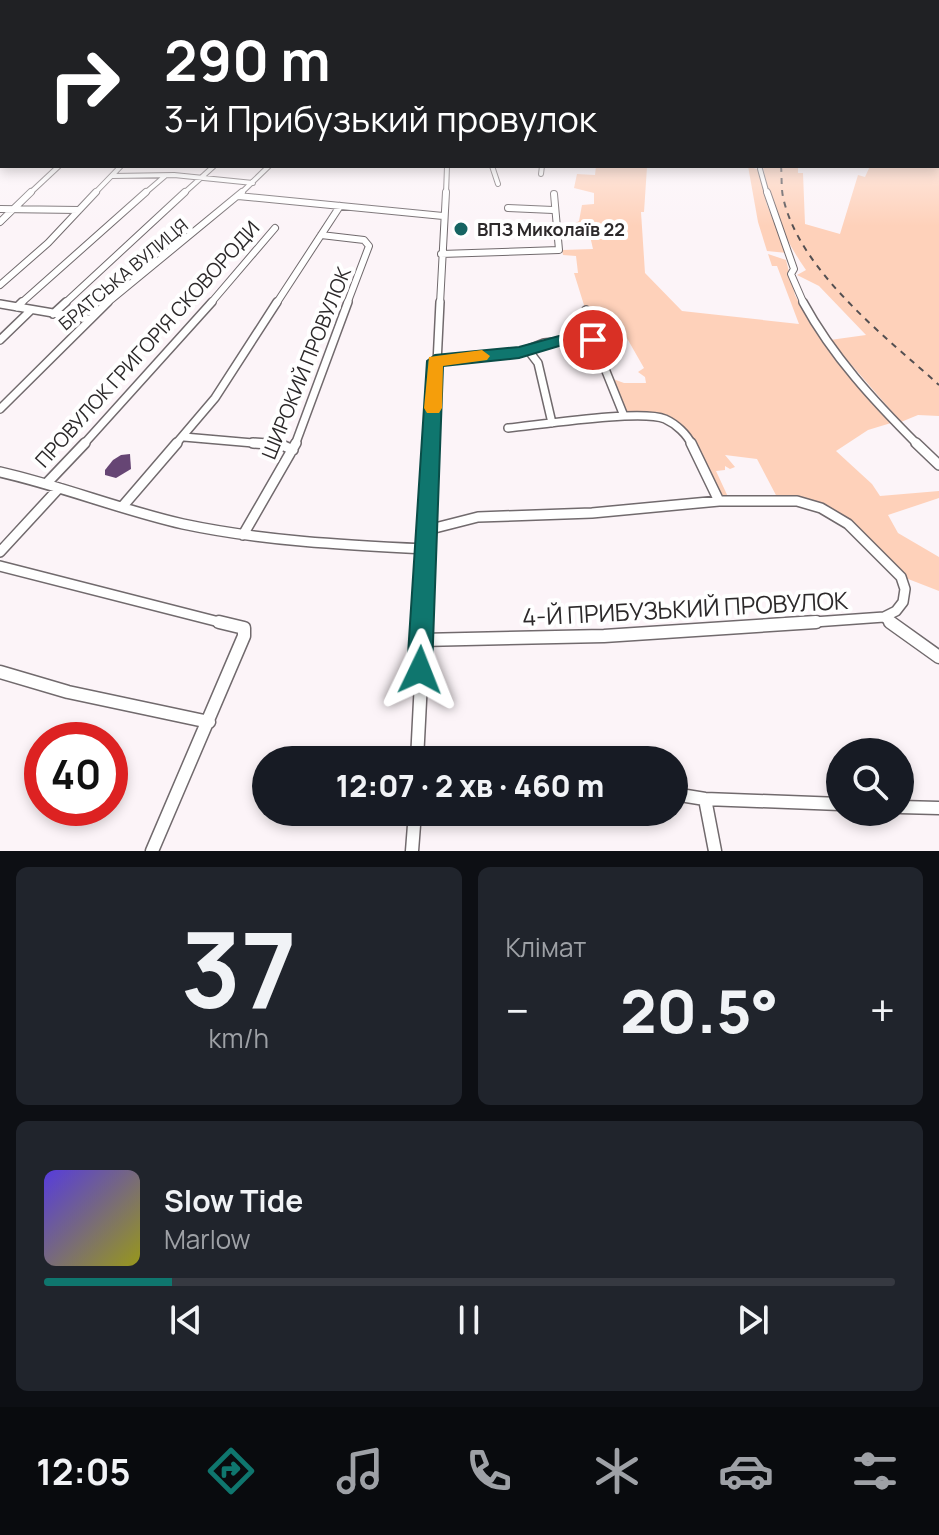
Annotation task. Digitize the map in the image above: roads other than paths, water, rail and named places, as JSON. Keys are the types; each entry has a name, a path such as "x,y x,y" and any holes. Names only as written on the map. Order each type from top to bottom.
{"street":[{"path":"0,222 57,168"},
{"path":"0,285 119,168"},
{"path":"174,175 179,168"},
{"path":"53,314 212,168"},
{"name":"БРАТСЬКА ВУЛИЦЯ","path":"0,409 88,319 238,196 267,168"},
{"path":"417,746 447,168"},
{"path":"493,168 498,184"},
{"path":"541,174 542,168"},
{"path":"760,169 769,205 790,256 795,285 811,319 877,402 939,465"},
{"path":"112,176 174,175 253,183"},
{"path":"17,307 165,176"},
{"path":"441,254 557,251 560,247 553,210 554,194"},
{"path":"238,196 443,216"},
{"path":"122,507 221,390 340,206"},
{"path":"508,208 553,210"},
{"path":"0,209 79,210"},
{"name":"ПРОВУЛОК ГРИГОРІЯ СКОВОРОДИ","path":"46,484 173,348 275,228"},
{"name":"ШИРОКИЙ ПРОВУЛОК","path":"243,535 293,450 369,246 367,241 321,235"},
{"path":"0,304 88,319"},
{"path":"586,310 592,338 624,416"},
{"path":"0,340 30,311"},
{"path":"435,361 528,350 544,343 592,338"},
{"path":"528,350 538,363 552,423"},
{"path":"508,428 624,416 664,418 681,428 690,438 719,501"},
{"path":"184,437 282,445 293,450"},
{"path":"0,472 182,524 243,535 426,549"},
{"path":"0,552 59,488"},
{"path":"427,530 478,517 592,513 719,501 797,501 821,508 848,524 892,566 904,583 903,600 894,614 884,617"},
{"path":"0,566 244,628 244,636 209,722 152,851"},
{"path":"884,617 939,657"},
{"name":"4-Й ПРИБУЗЬКИЙ ПРОВУЛОК","path":"421,640 604,636 884,617"},
{"path":"0,672 68,692 209,722"},
{"path":"688,796 826,803"},
{"path":"705,799 715,851"},
{"path":"914,807 939,808"},
{"path":"412,851 414,826"}],"railway":[{"path":"781,168 783,197 792,224 825,276 871,324 939,385"}],"place":[{"name":"ВПЗ Миколаїв 22","path":"461,229"}]}
